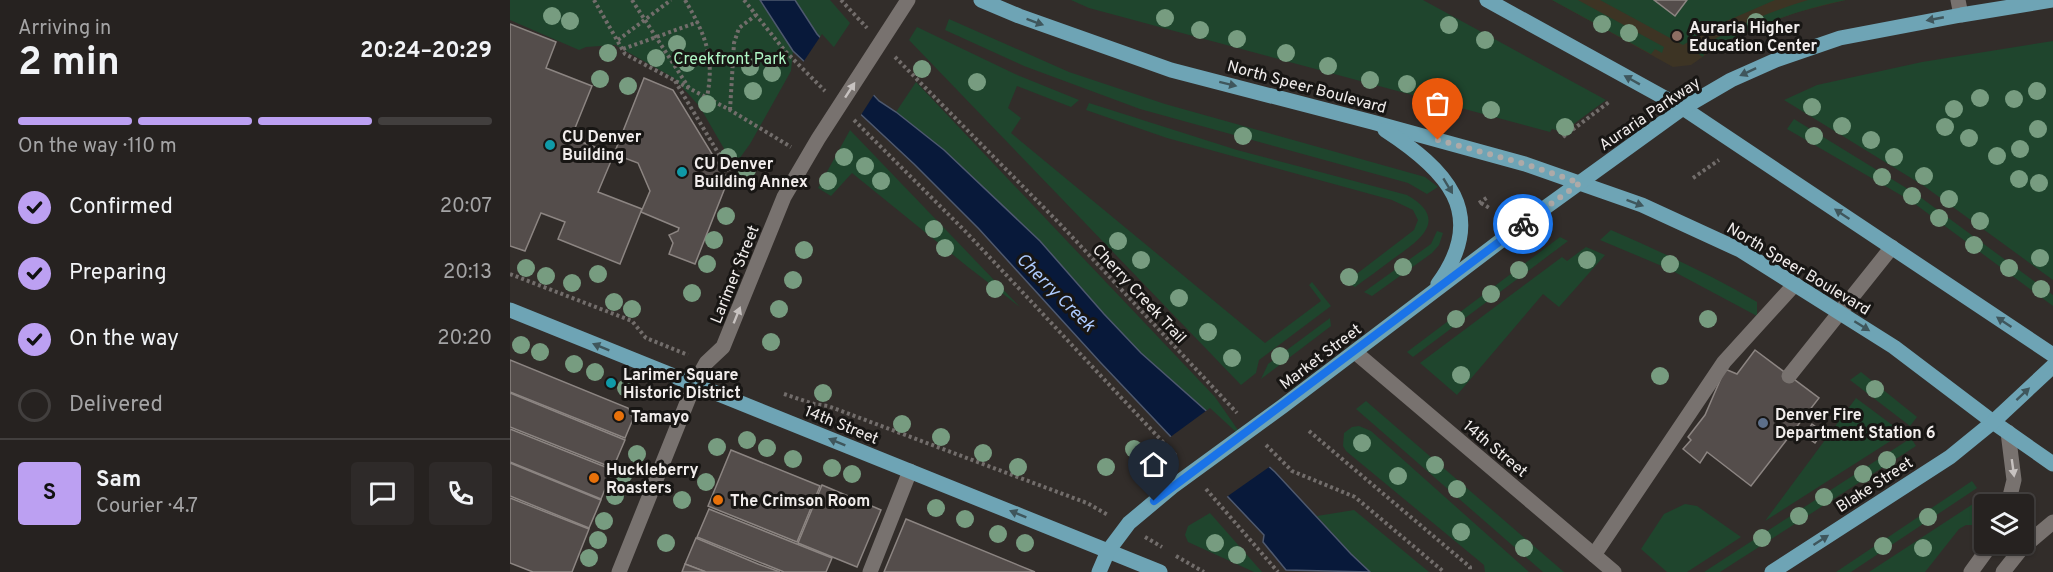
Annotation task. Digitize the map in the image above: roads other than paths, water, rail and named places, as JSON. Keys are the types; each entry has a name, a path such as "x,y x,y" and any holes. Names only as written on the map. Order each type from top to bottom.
{"main road":[{"name":"North Speer Boulevard","path":"981,0 1029,20 1171,70 1525,164 1642,205 1740,250 1840,312 1894,347 2053,464"},
{"path":"1487,0 1683,108 2053,355"},
{"name":"Auraria Parkway","path":"1580,183 1683,108 1731,80 1776,60 1840,38 1960,7 2034,4 2053,0"},
{"path":"2034,4 2053,8"},
{"path":"1372,122 1427,159 1447,182 1460,208 1460,232 1455,255 1448,271 1427,298"},
{"name":"Market Street","path":"1099,572 1108,551 1129,523 1172,487 1580,183"},
{"name":"14th Street","path":"510,310 1160,572"},
{"path":"1993,422 2053,366"},
{"name":"Blake Street","path":"1772,572 1950,457 1993,422"}],"street":[{"name":"Larimer Street","path":"619,572 694,385 706,363 723,347 784,197 818,139 908,0"},
{"path":"1789,376 1892,248"},
{"path":"1594,555 1724,362 1795,284"},
{"name":"14th Street","path":"1355,352 1614,572"},
{"path":"2008,432 2014,480 2010,494"},
{"path":"870,572 910,471"},
{"path":"2003,572 2022,548 2053,522"},
{"path":"1971,572 1984,554"}],"water":[{"name":"Cherry Creek","path":"760,0 795,0 817,34 879,101 944,150 1040,241 1141,353 1275,472 1370,572 1286,570 1263,542 1264,535 1100,362 979,229 914,164 793,51"}],"place":[{"name":"Auraria Higher Education Center","path":"1677,36"},
{"name":"CU Denver Building","path":"550,145"},
{"name":"CU Denver Building Annex","path":"682,172"},
{"name":"Larimer Square Historic District","path":"611,383"},
{"name":"Tamayo","path":"619,416"},
{"name":"Denver Fire Department Station 6","path":"1763,423"},
{"name":"Huckleberry Roasters","path":"594,478"},
{"name":"The Crimson Room","path":"718,500"}],"park label":[{"name":"Creekfront Park","path":"730,58"}]}
